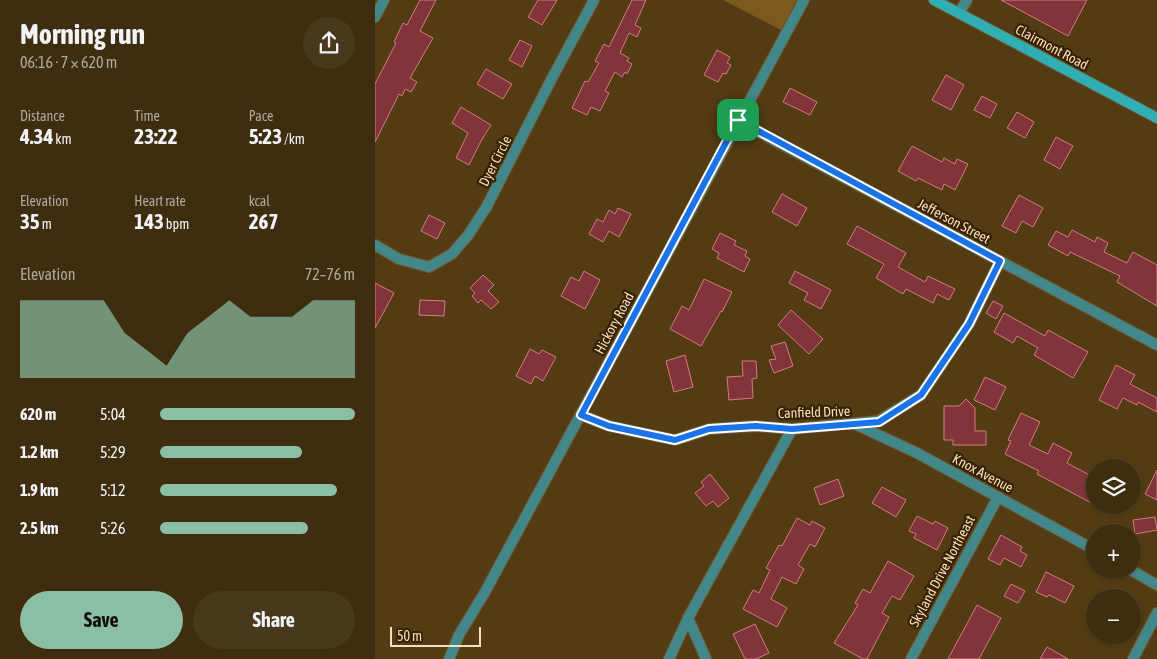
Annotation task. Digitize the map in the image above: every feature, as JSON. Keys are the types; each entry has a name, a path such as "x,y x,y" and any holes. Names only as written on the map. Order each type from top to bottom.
{"main road":[{"name":"Clairmont Road","path":"933,0 1157,118"}],"street":[{"path":"375,17 384,0"},
{"name":"Dyer Circle","path":"375,245 399,259 429,267 452,254 469,234 499,185 551,80 594,0"},
{"name":"Hickory Road","path":"449,659 459,635 485,592 804,0"},
{"path":"959,13 967,0"},
{"name":"Jefferson Street","path":"738,120 1157,345"},
{"name":"Canfield Drive","path":"581,415 609,426 675,440 709,429 756,426 792,429 879,422 921,395 969,324 1000,261"},
{"name":"Knox Avenue","path":"856,424 917,453 1086,545"},
{"path":"669,659 688,618 792,429"},
{"name":"Skyland Drive Northeast","path":"911,659 998,497"},
{"path":"1141,575 1157,584"},
{"path":"1133,659 1157,614"},
{"path":"688,618 706,659"}],"shaded area":[{"path":"723,0 797,0 781,30"}],"building":[{"path":"420,0 436,0 420,31 433,38 410,78 417,82 411,92 405,89 402,96 399,94 375,142 375,84 396,43 394,42 403,23 407,25"},
{"path":"538,0 557,0 542,25 528,17"},
{"path":"632,0 646,0 635,25 641,28 637,37 629,33 620,53 629,58 627,61 632,64 627,74 625,72 622,77 615,72 605,91 609,93 600,111 591,107 587,115 572,108 585,81 588,82 599,63 595,61 604,44 609,47"},
{"path":"1001,0 1087,0 1068,36"},
{"path":"520,40 532,46 522,67 509,60"},
{"path":"717,50 730,57 727,63 731,65 718,82 704,75"},
{"path":"486,69 512,84 503,99 477,84"},
{"path":"946,75 964,85 951,110 932,100"},
{"path":"790,88 817,102 810,115 783,102"},
{"path":"982,96 997,104 990,118 974,110"},
{"path":"461,107 491,125 469,165 456,158 468,133 452,123"},
{"path":"1017,112 1034,122 1025,138 1007,128"},
{"path":"1056,137 1073,146 1060,169 1044,160"},
{"path":"912,146 942,162 944,158 955,164 957,159 968,164 955,190 944,184 942,190 918,178 916,181 898,171"},
{"path":"782,194 807,208 797,226 772,212"},
{"path":"1019,195 1043,208 1033,227 1022,221 1016,233 1002,226"},
{"path":"618,208 631,214 619,237 609,231 603,242 589,234 597,219 603,222 609,210 615,214"},
{"path":"429,215 445,223 437,239 421,231"},
{"path":"857,226 906,253 898,267 925,282 928,276 955,289 949,300 937,294 933,303 906,289 903,294 876,278 884,264 847,244"},
{"path":"1072,230 1095,242 1097,237 1108,243 1104,252 1127,263 1133,252 1157,265 1157,306 1117,282 1120,276 1070,252 1068,256 1048,245 1056,231 1068,237"},
{"path":"720,233 736,241 734,245 747,251 745,256 750,259 744,272 717,258 719,253 712,249"},
{"path":"584,271 600,280 585,309 561,296 571,277 579,281"},
{"path":"795,271 831,290 821,309 804,300 808,293 789,283"},
{"path":"483,275 494,285 488,291 499,302 491,309 481,300 478,303 472,296 475,293 470,288"},
{"path":"704,279 732,292 701,346 670,329 682,306 689,310"},
{"path":"375,283 394,293 375,328"},
{"path":"420,300 445,301 444,316 419,315"},
{"path":"993,301 1003,306 996,319 986,313"},
{"path":"791,310 823,339 809,354 778,325"},
{"path":"1004,313 1045,336 1048,330 1088,352 1073,378 1034,355 1038,348 1017,336 1013,343 994,332"},
{"path":"785,342 793,366 774,373 769,360 776,359 771,346"},
{"path":"530,349 539,354 542,350 556,357 543,381 535,376 531,384 516,376"},
{"path":"685,355 693,387 674,392 666,361"},
{"path":"742,361 756,361 757,378 752,379 753,398 729,400 727,377 743,376"},
{"path":"1116,365 1135,375 1130,384 1157,398 1157,412 1138,402 1137,405 1123,398 1117,409 1099,400"},
{"path":"985,377 1006,387 995,410 974,400"},
{"path":"966,399 975,408 975,431 986,431 986,445 953,445 953,440 944,440 944,406 959,406"},
{"path":"1021,413 1040,422 1029,445 1048,454 1053,443 1072,453 1067,463 1086,473 1086,500 1037,474 1039,471 1005,454 1011,441 1008,440"},
{"path":"1157,470 1157,500 1145,494"},
{"path":"710,474 729,498 718,507 713,501 706,506 695,493 704,486 701,482"},
{"path":"838,479 844,496 820,505 814,488"},
{"path":"882,487 906,500 896,517 872,503"},
{"path":"917,516 933,524 935,521 948,528 937,550 914,538 916,534 909,531"},
{"path":"1155,517 1157,530 1141,533 1141,524 1134,524 1133,520"},
{"path":"797,518 810,525 812,521 825,528 815,547 810,544 798,565 804,569 796,584 782,577 771,599 787,608 777,627 743,609 753,590 759,593 770,570 766,568 779,545 782,546"},
{"path":"1001,535 1022,547 1020,551 1027,555 1021,567 1004,558 1000,565 988,559"},
{"path":"888,561 914,576 900,600 892,596 882,613 889,617 867,659 863,659 834,643 858,605 855,603 863,589 870,593"},
{"path":"1046,572 1074,586 1065,603 1049,595 1047,597 1036,592"},
{"path":"1011,584 1025,591 1018,603 1004,596"},
{"path":"977,605 1001,618 979,659 948,659"},
{"path":"755,624 769,653 756,659 745,659 733,634"},
{"path":"1047,647 1068,659 1040,659"}],"route":[{"path":"738,120 1000,261 969,324 921,395 879,422 792,429 756,426 709,429 675,440 609,426 581,415 612,356 738,120"}]}
